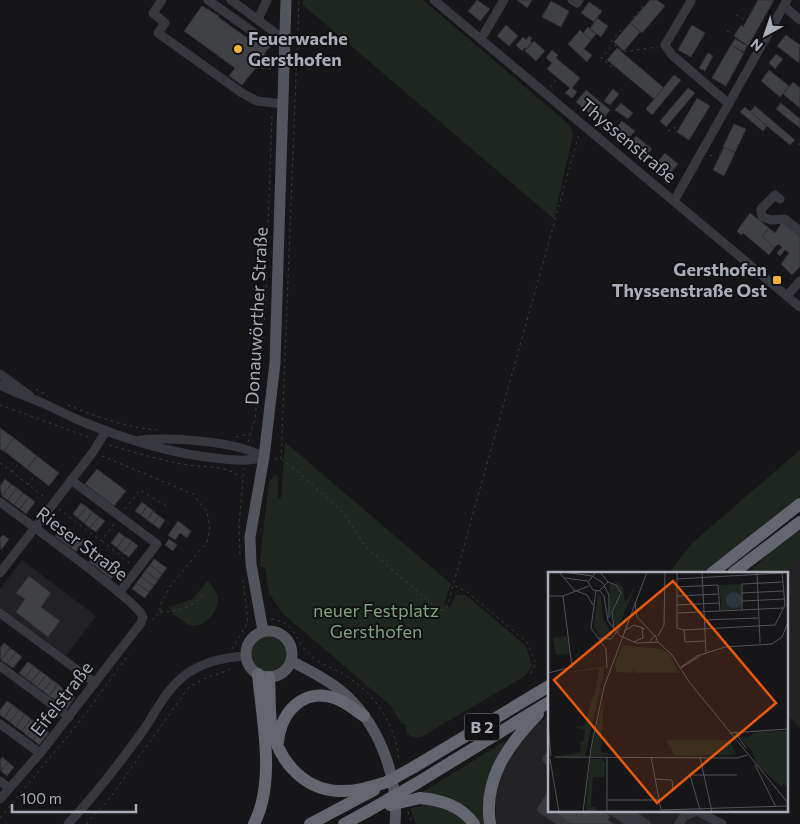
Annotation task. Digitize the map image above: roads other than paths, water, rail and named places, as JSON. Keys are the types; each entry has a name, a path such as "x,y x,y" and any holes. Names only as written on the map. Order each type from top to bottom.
{"highway":[{"path":"713,572 800,504"},
{"path":"734,572 800,522"},
{"path":"264,675 271,723 277,744 292,770 314,784 339,791 365,791"},
{"path":"254,824 264,798 266,779 264,675"},
{"name":"B 2","path":"365,791 387,782 414,767 548,687"},
{"path":"277,744 286,713 296,703 306,698 322,696 336,699 364,716"},
{"path":"490,824 489,799 497,767 514,740 548,703"},
{"name":"B 2","path":"344,824 417,783 548,703"},
{"path":"310,824 365,791"},
{"path":"368,811 420,798 440,800 458,808 474,824"}],"main road":[{"name":"Donauwörther Straße","path":"263,631 251,564 250,537 264,457 275,364 278,104 285,40 286,0"},
{"path":"263,631 276,632 286,638 292,649 291,661 281,673 264,675 249,666 246,656 251,639 263,631"},
{"path":"291,661 341,691 364,716 380,744 388,766 394,796 395,824"}],"street":[{"path":"162,0 153,14 165,23 158,33 242,93 257,101 278,104"},
{"path":"208,0 218,3 253,32"},
{"path":"231,0 285,40"},
{"path":"258,19 267,0"},
{"name":"Thyssenstraße","path":"434,0 800,307"},
{"path":"481,39 504,0"},
{"path":"572,0 577,3 578,0"},
{"path":"691,1 665,45 672,55 728,104"},
{"path":"674,201 785,3 800,20"},
{"path":"780,199 774,196 771,197 761,209 762,217 771,220 785,219 800,231"},
{"path":"787,296 800,280"},
{"path":"0,374 34,399"},
{"path":"0,384 16,394 34,399 106,431 140,440 155,448 198,456 246,461 264,457"},
{"path":"0,572 4,560 34,528 100,442 106,431"},
{"path":"140,440 157,438 242,447 264,457"},
{"path":"71,480 156,544 119,593"},
{"name":"Rieser Straße","path":"0,502 119,593 143,615"},
{"path":"0,613 95,683"},
{"name":"Eifelstraße","path":"0,799 69,717 141,623 143,615"},
{"path":"68,824 125,756 177,683 191,671 231,656 246,656"},
{"path":"0,666 69,717"},
{"path":"0,724 40,753"},
{"path":"0,780 10,788"},
{"path":"548,800 542,809 564,824"},
{"path":"615,812 632,824"},
{"path":"628,812 646,824"},
{"path":"679,824 687,812"},
{"path":"701,812 722,824"}],"place":[{"name":"Feuerwache Gersthofen","path":"238,49"},
{"name":"Gersthofen Thyssenstraße Ost","path":"777,280"}],"park label":[{"name":"neuer Festplatz Gersthofen","path":"376,621"}]}
